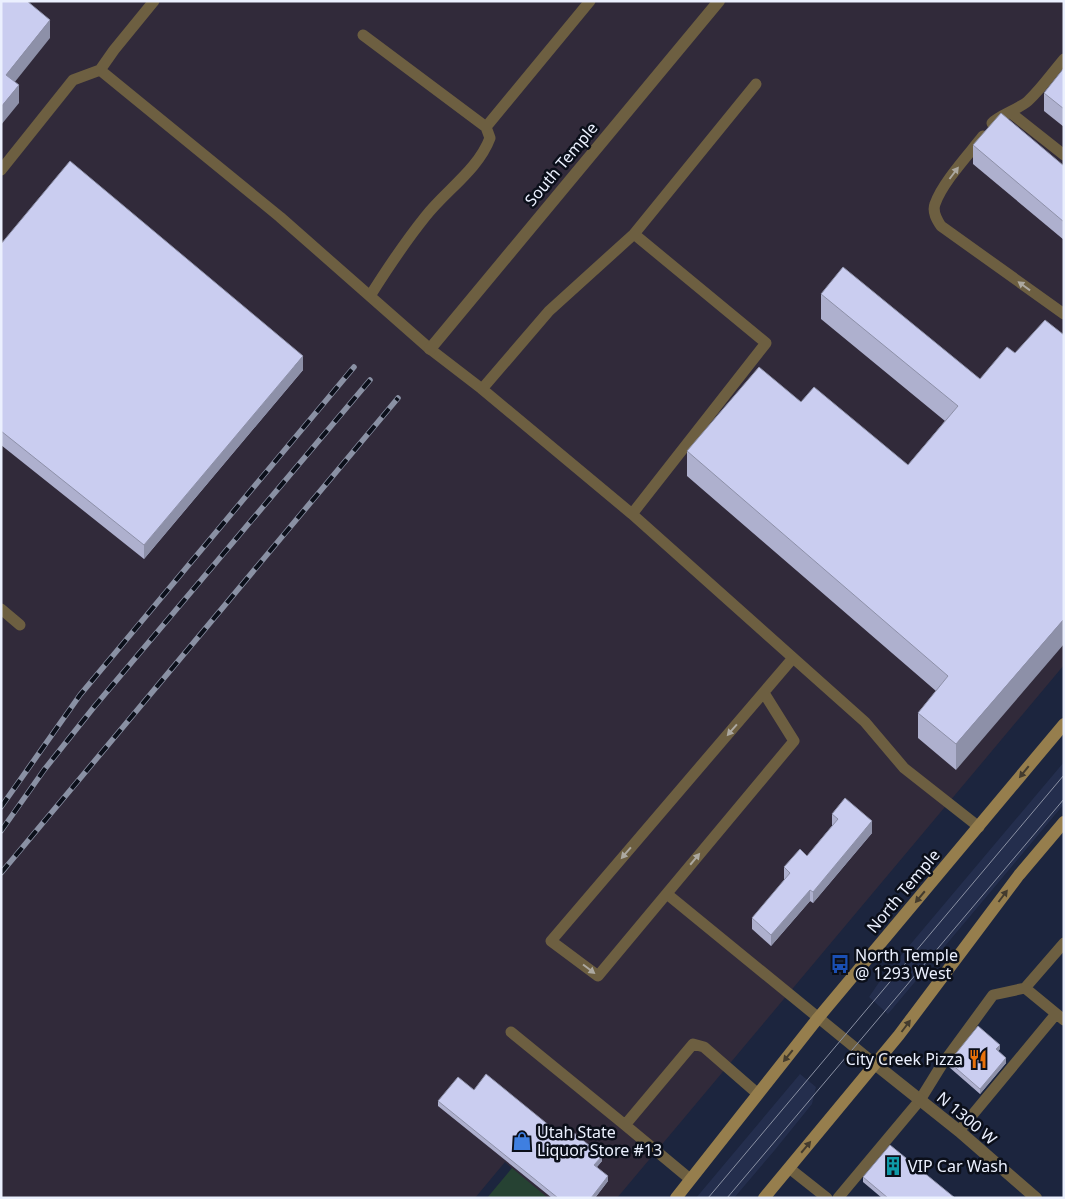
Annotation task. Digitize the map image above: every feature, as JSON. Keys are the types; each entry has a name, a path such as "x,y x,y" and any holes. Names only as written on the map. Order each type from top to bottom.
{"main road":[{"name":"North Temple","path":"676,1198 818,1018 1064,724"},
{"path":"764,1198 875,1064 1019,875 1064,822"}],"street":[{"name":"South Temple","path":"430,349 719,1"},
{"name":"N 1300 W","path":"875,1064 959,1131 1036,1198"}],"lane":[{"path":"1,170 73,80 100,70 154,1"},
{"path":"486,127 590,1"},
{"path":"363,35 486,127 490,138 486,148 463,176 425,216 370,296"},
{"path":"1064,59 1028,101 1011,113 996,119 946,184 934,206 936,218 941,226 1064,314"},
{"path":"100,70 280,217 430,349 482,389 632,514 865,722 904,768 979,827"},
{"path":"482,389 549,311 634,234 756,84"},
{"path":"1011,113 1064,155"},
{"path":"632,514 766,343 634,234"},
{"path":"1,609 20,625"},
{"path":"764,693 794,741 598,976 551,941 793,658"},
{"path":"667,894 875,1064"},
{"path":"838,1198 920,1100 941,1066 993,995 1024,988 1064,943"},
{"path":"959,1131 1060,1017 1024,988"},
{"path":"511,1032 690,1180"},
{"path":"625,1125 693,1044 704,1047 758,1094"},
{"path":"789,1168 827,1198"}],"shaded area":[{"path":"1,1 1064,1 1064,665 617,1198 545,1198 505,1162 475,1198 1,1198"},
{"path":"1064,762 1064,804 888,1014 869,997 882,978"},
{"path":"800,1074 816,1087 812,1104 774,1151 734,1198 696,1198"}],"green space":[{"path":"512,1168 548,1198 487,1198"}],"building":[{"path":"1,1 27,1 50,20 6,75 19,85 1,107"},
{"path":"1064,68 1064,109 1044,93"},
{"path":"1001,113 1064,166 1064,222 973,145"},
{"path":"70,161 303,356 144,545 1,431 1,244"},
{"path":"843,267 980,379 1007,347 1015,353 1045,320 1064,335 1064,619 956,744 918,713 948,676 687,451 759,367 801,402 814,387 908,465 958,406 821,294"},
{"path":"845,798 872,821 813,892 810,890 771,935 752,918 790,873 784,867 800,849 807,856 838,819 832,814"},
{"name":"City Creek Pizza","path":"978,1026 1000,1045 996,1049 1006,1058 980,1089 949,1062"},
{"name":"Utah State Liquor Store #13","path":"486,1074 567,1140 573,1132 602,1156 594,1165 608,1176 591,1198 558,1198 438,1101 458,1077 474,1090"},
{"name":"VIP Car Wash","path":"890,1145 955,1198 888,1198 863,1177"}],"tram line":[{"path":"708,1198 1064,775"},
{"path":"727,1198 1064,799"}],"railway":[{"path":"1,807 80,695 354,367"},
{"path":"1,831 44,770 94,707 370,380"},
{"path":"1,873 398,398"}],"place":[{"name":"North Temple @ 1293 West","path":"840,964"},
{"name":"City Creek Pizza","path":"978,1059"},
{"name":"Utah State Liquor Store #13","path":"522,1141"},
{"name":"VIP Car Wash","path":"893,1166"}]}
